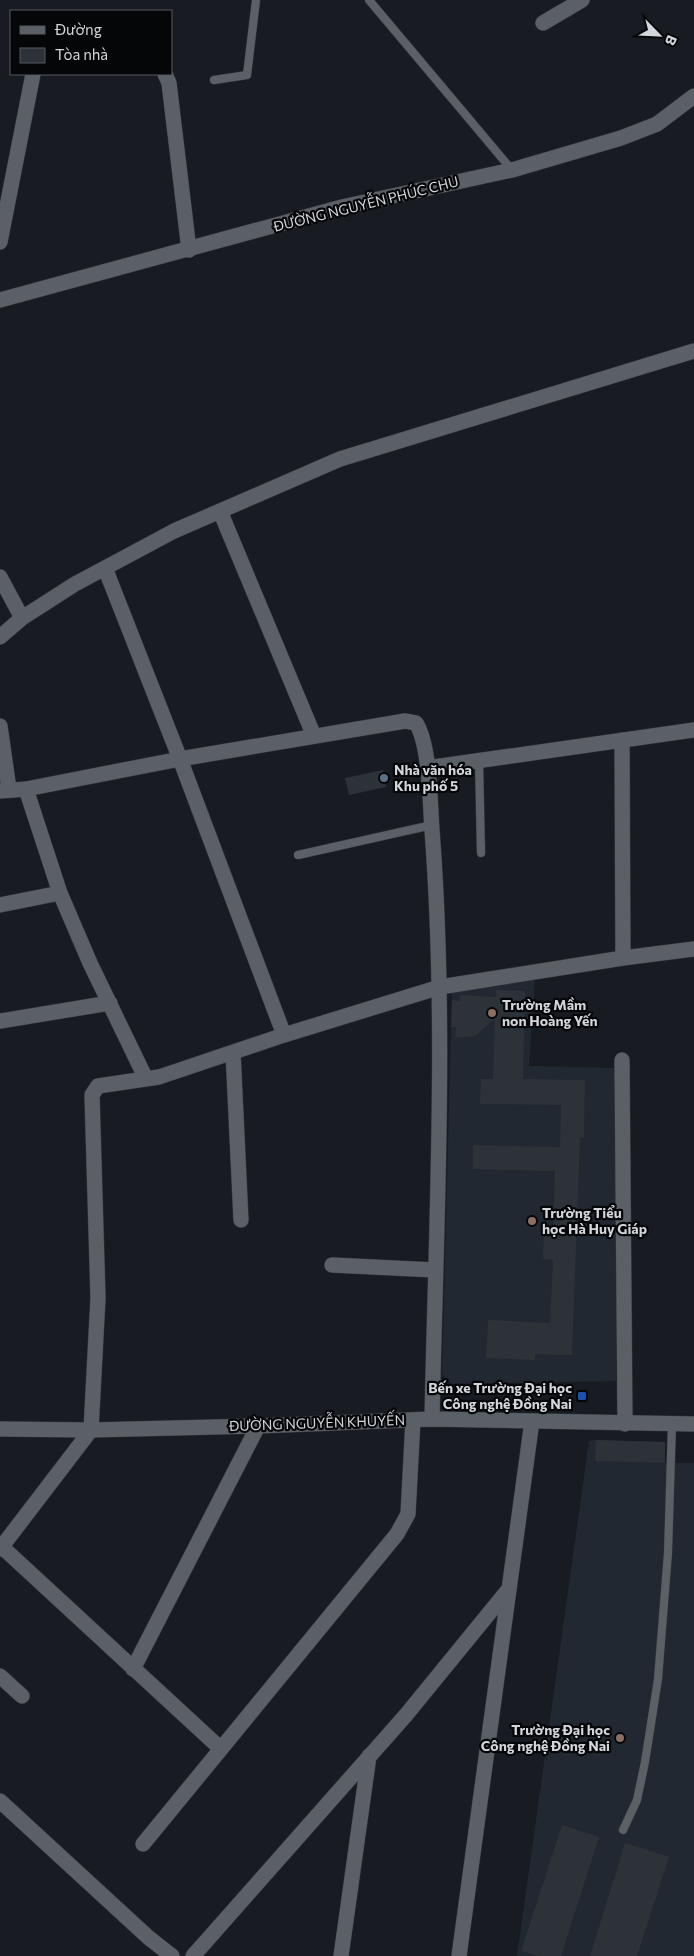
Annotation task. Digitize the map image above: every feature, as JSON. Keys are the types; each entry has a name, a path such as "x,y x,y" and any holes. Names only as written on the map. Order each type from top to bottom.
{"street":[{"path":"543,23 582,0"},
{"path":"0,242 7,175 33,75"},
{"path":"165,75 169,83 189,250"},
{"name":"ĐƯỜNG NGUYỄN PHÚC CHU","path":"0,300 342,207 512,170 634,133 657,124 691,103"},
{"path":"0,637 3,632 22,618 75,584 174,531 340,460 694,351"},
{"path":"220,511 314,736"},
{"path":"105,568 284,1034"},
{"path":"0,577 22,618"},
{"path":"0,726 5,790 26,789 405,721 416,723 422,732 427,768 437,892 440,988 432,1419"},
{"path":"427,768 694,730"},
{"path":"622,740 623,958"},
{"path":"26,789 60,893 90,963 146,1079"},
{"path":"0,905 60,893"},
{"path":"221,1749 1,1548 91,1430 98,1298 92,1095 98,1086 146,1079 182,1071 284,1034 440,988 623,958 694,949"},
{"path":"0,1021 110,1003"},
{"path":"233,1052 241,1220"},
{"path":"622,1060 625,1424"},
{"path":"332,1265 435,1270"},
{"name":"ĐƯỜNG NGUYỄN KHUYẾN","path":"0,1429 91,1430 432,1419 694,1424"},
{"path":"143,1844 397,1534 408,1514 414,1420"},
{"path":"459,1956 532,1422"},
{"path":"133,1668 258,1426"},
{"path":"193,1956 406,1714 509,1589"},
{"path":"0,1676 22,1696"},
{"path":"341,1956 369,1756"},
{"path":"0,1800 172,1956"}],"lane":[{"path":"214,80 247,75 256,0"},
{"path":"369,0 512,170"},
{"path":"479,760 481,853"},
{"path":"298,855 432,825"},
{"path":"623,1830 637,1800 658,1679 668,1553 672,1424"}],"shaded area":[{"name":"Trường Tiểu học Hà Huy Giáp","path":"535,978 529,1066 618,1068 616,1381 451,1384 442,1374 452,991"},
{"name":"Trường Đại học Công nghệ Đồng Nai","path":"589,1441 665,1442 665,1463 694,1463 694,1956 517,1956"}],"building":[{"path":"383,770 386,787 349,795 345,778"},
{"path":"496,990 525,991 523,1079 585,1080 584,1138 580,1137 572,1355 535,1354 535,1360 486,1358 488,1320 550,1323 553,1260 543,1259 544,1228 553,1228 555,1171 473,1169 473,1145 560,1147 561,1105 480,1104 481,1079 493,1079 495,1018 475,1036 455,1038 456,1027 451,1027 452,1000 460,1001 460,995 496,997"},
{"path":"596,1440 665,1442 665,1463 595,1461"},
{"path":"562,1825 599,1837 561,1956 538,1956 521,1951"},
{"path":"625,1843 669,1857 637,1956 590,1956"}],"place":[{"name":"Nhà văn hóa Khu phố 5","path":"384,778"},
{"name":"Trường Mầm non Hoàng Yến","path":"492,1013"},
{"name":"Trường Tiểu học Hà Huy Giáp","path":"532,1221"},
{"name":"Bến xe Trường Đại học Công nghệ Đồng Nai","path":"582,1396"},
{"name":"Trường Đại học Công nghệ Đồng Nai","path":"620,1738"}]}
